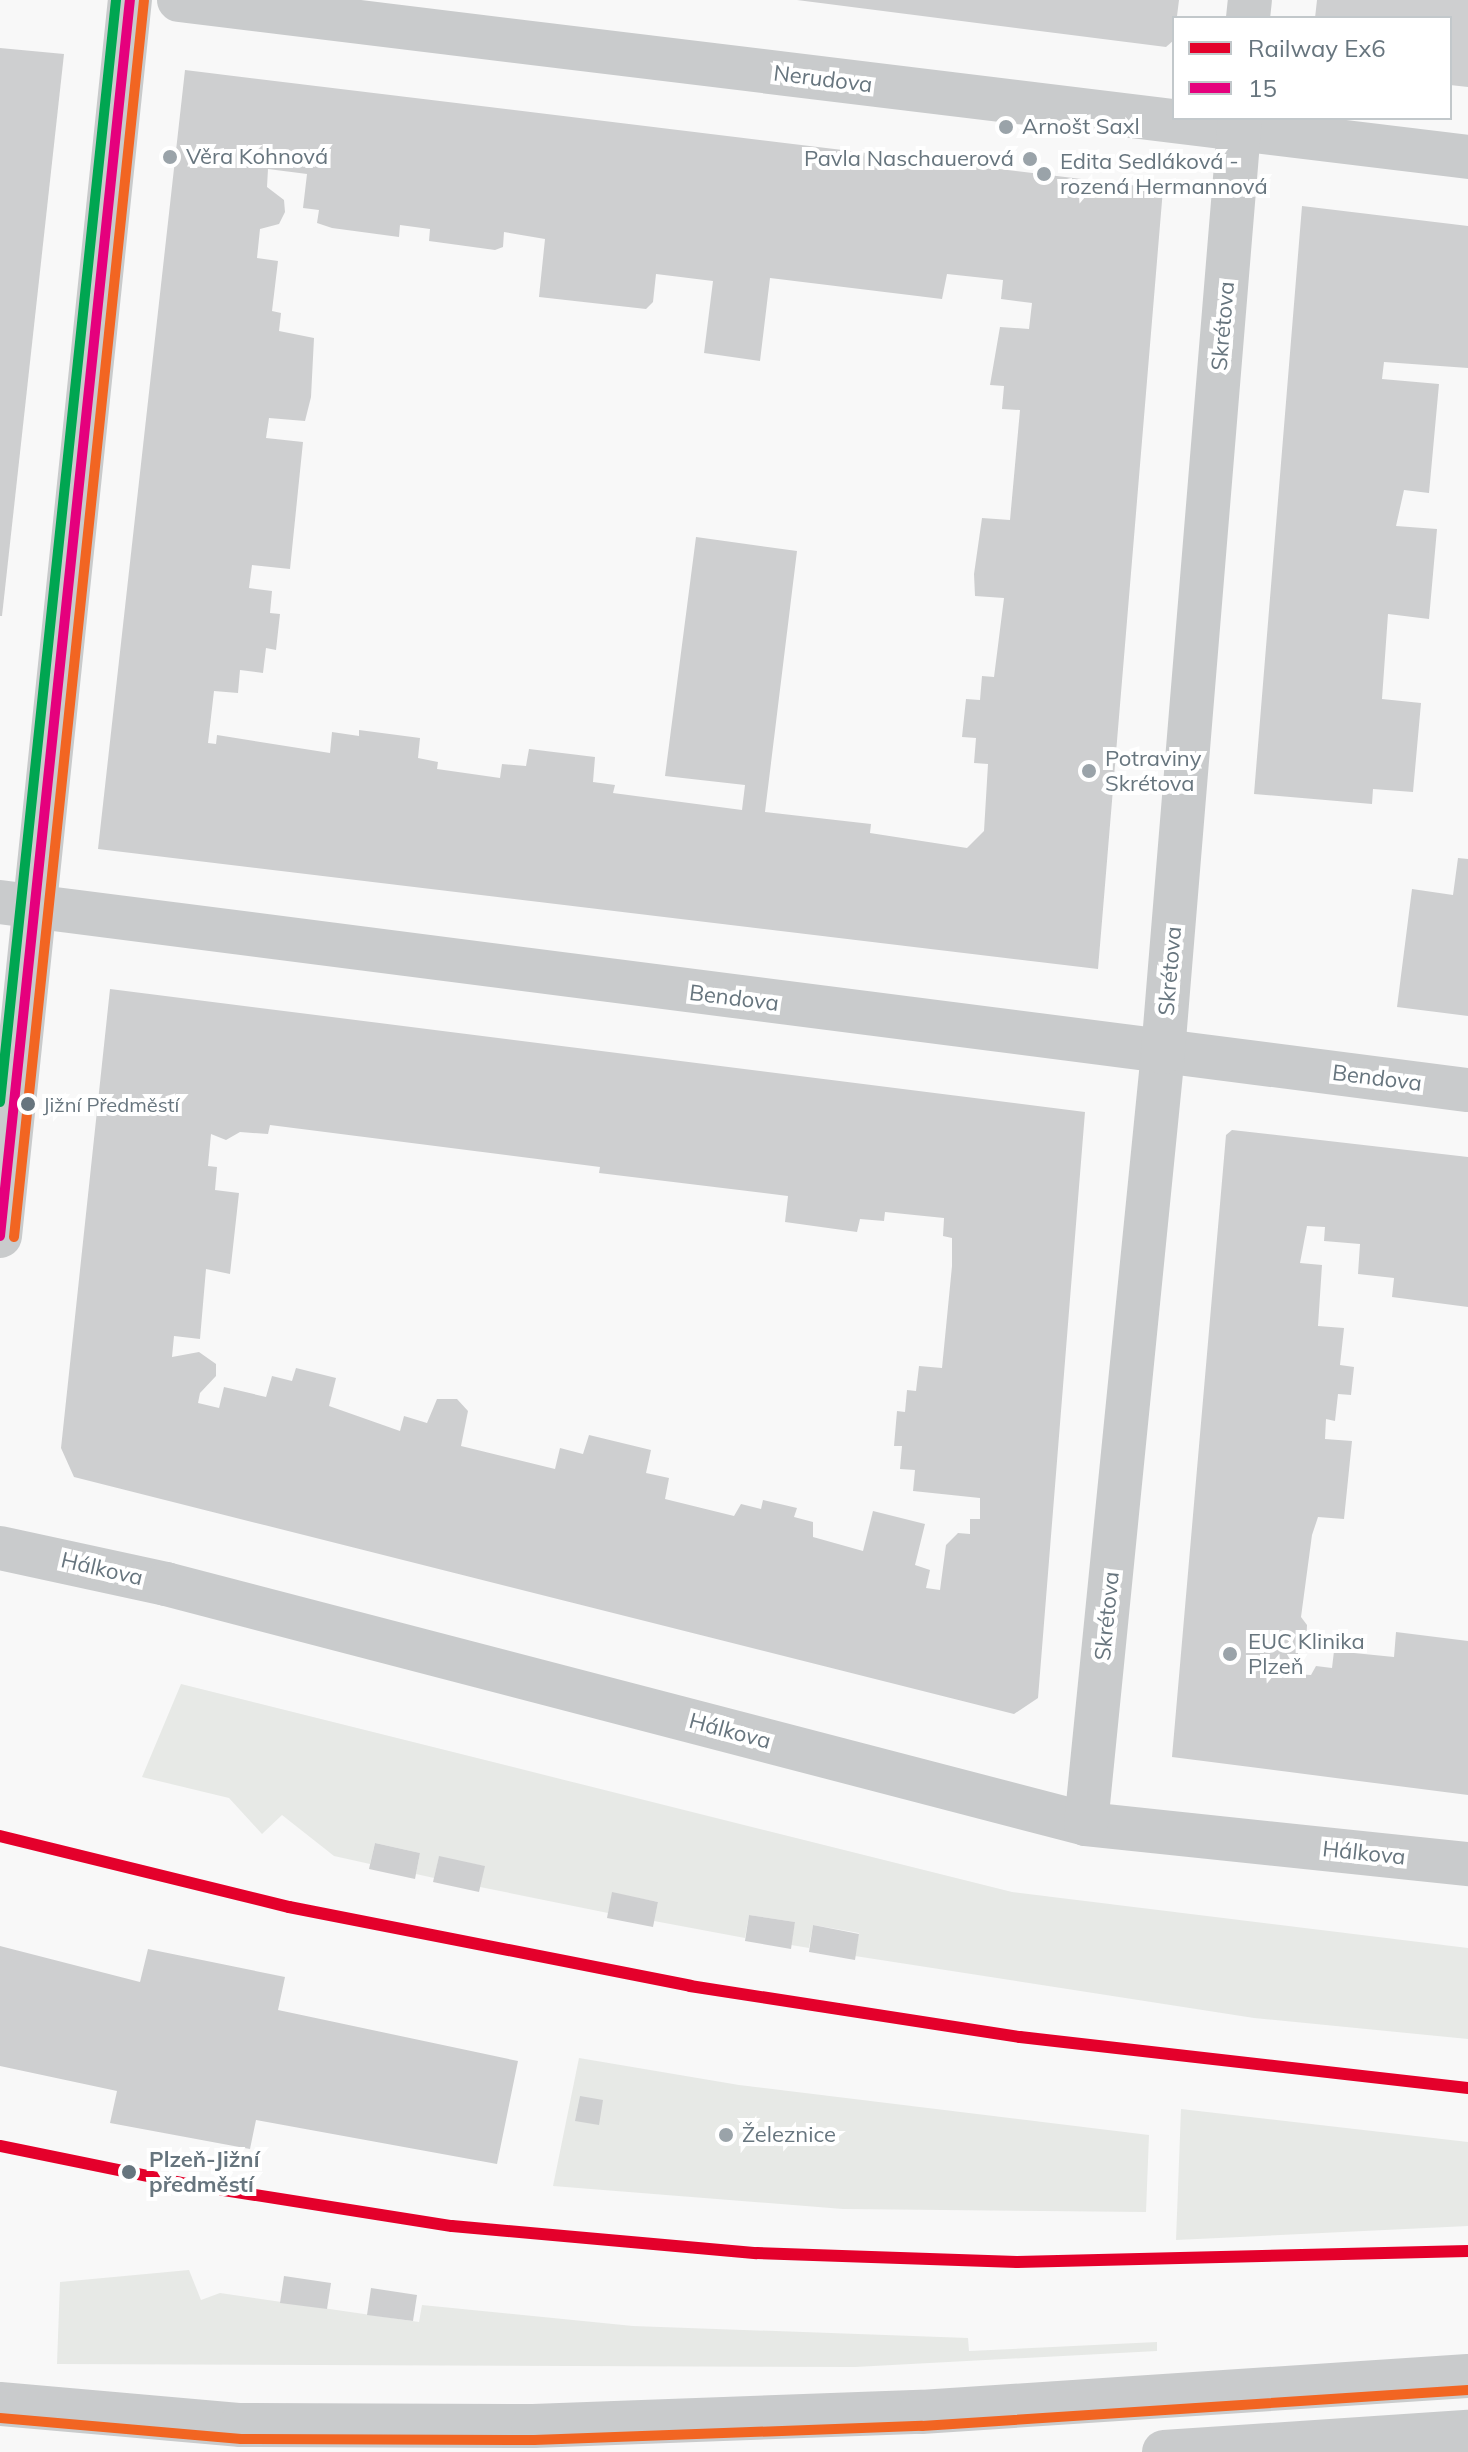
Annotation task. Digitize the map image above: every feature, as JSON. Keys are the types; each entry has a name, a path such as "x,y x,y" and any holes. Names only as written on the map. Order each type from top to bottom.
{"street":[{"path":"0,1236 18,906 130,0"},
{"name":"Nerudova","path":"179,0 1172,116"},
{"name":"Nerudova","path":"1206,120 1468,157"},
{"name":"Skrétova","path":"1086,1824 1163,1052 1240,124"},
{"name":"Bendova","path":"18,906 1468,1090"},
{"name":"Hálkova","path":"0,1548 166,1584 1086,1824 1468,1864"},
{"path":"0,2404 241,2425 533,2426 921,2412 1468,2376"},
{"path":"1164,2452 1468,2432"}],"shaded area":[{"path":"181,1684 1012,1892 1468,1948 1468,2039 1254,2018 855,1956 859,1933 813,1925 809,1948 791,1945 795,1922 749,1915 745,1938 654,1921 658,1902 613,1893 608,1913 480,1887 484,1866 439,1857 434,1878 416,1874 420,1853 375,1843 370,1864 334,1856 282,1815 262,1834 229,1798 142,1777"},
{"path":"579,2058 739,2085 1149,2135 1146,2212 843,2209 553,2186"},
{"path":"1181,2109 1468,2142 1468,2226 1176,2240"},
{"path":"189,2270 201,2300 220,2293 419,2322 422,2305 633,2326 968,2338 969,2351 1157,2342 1157,2351 855,2367 57,2364 60,2282"}],"building":[{"path":"797,0 1179,0 1177,16 1172,16 1172,42 1166,47"},
{"path":"1317,0 1468,0 1468,87 1452,85 1452,16 1315,16"},
{"path":"0,48 64,54 2,616 0,616"},
{"path":"185,70 1163,189 1098,969 98,849","holes":["268,169 307,174 303,208 319,210 317,223 332,228 399,237 400,225 430,229 429,241 495,250 503,247 504,232 545,239 539,297 646,309 653,302 656,274 713,281 704,353 760,361 770,278 942,299 947,274 1003,280 1001,299 1032,303 1029,329 1000,327 990,385 1004,386 1002,409 1020,410 1010,520 982,518 974,574 975,596 1004,598 994,677 982,676 980,700 966,699 962,737 976,738 974,763 988,764 984,831 967,848 870,833 871,824 765,812 797,551 696,537 665,776 745,785 742,810 613,793 615,785 593,782 595,757 529,749 526,766 502,764 500,778 437,769 438,762 418,758 420,738 359,730 359,736 332,732 330,753 217,735 216,744 208,743 214,691 238,693 240,670 263,673 266,648 276,650 280,614 270,613 272,591 249,588 252,565 290,569 303,442 266,438 269,418 305,421 311,397 314,338 279,331 281,313 272,311 278,261 257,258 260,229 279,224 285,212 284,200 267,187"]},
{"path":"1302,206 1468,226 1468,368 1384,362 1382,379 1439,384 1429,493 1404,490 1396,526 1437,529 1429,619 1388,614 1382,699 1421,703 1413,792 1373,789 1372,804 1254,794"},
{"path":"1458,858 1468,859 1468,1016 1397,1007 1412,889 1453,895"},
{"path":"110,989 1085,1112 1038,1698 1014,1714 74,1477 61,1448","holes":["270,1125 600,1167 599,1173 788,1196 785,1222 857,1232 860,1219 884,1221 885,1212 944,1218 943,1236 952,1238 952,1266 942,1368 919,1366 916,1391 907,1390 905,1412 897,1411 894,1446 902,1446 900,1469 915,1470 913,1491 980,1498 980,1519 970,1519 970,1534 958,1533 946,1545 940,1590 926,1588 930,1570 915,1565 925,1524 873,1511 863,1551 813,1537 813,1522 794,1517 797,1508 763,1500 761,1509 741,1504 734,1516 665,1499 669,1478 646,1473 651,1450 589,1435 583,1454 560,1448 555,1469 461,1446 468,1411 457,1399 437,1399 427,1423 404,1416 400,1431 329,1406 336,1378 296,1368 292,1381 272,1376 266,1397 224,1387 219,1408 198,1403 200,1393 216,1376 216,1364 199,1352 172,1357 174,1336 200,1339 206,1269 230,1274 239,1193 215,1190 217,1167 208,1166 211,1134 226,1140 240,1132 268,1134"]},
{"path":"1232,1130 1468,1157 1468,1307 1392,1297 1394,1278 1358,1274 1360,1244 1324,1241 1325,1227 1307,1226 1300,1263 1322,1265 1318,1326 1344,1328 1340,1365 1354,1367 1351,1395 1338,1394 1335,1421 1326,1419 1325,1439 1352,1441 1344,1519 1318,1517 1312,1535 1301,1617 1307,1625 1306,1647 1298,1653 1296,1674 1311,1675 1316,1666 1332,1668 1334,1651 1394,1657 1396,1632 1468,1641 1468,1795 1172,1757 1226,1135"},
{"path":"375,1843 420,1853 415,1879 369,1869"},
{"path":"439,1856 485,1866 479,1892 433,1882"},
{"path":"612,1892 658,1902 653,1927 607,1918"},
{"path":"749,1915 795,1922 791,1949 745,1941"},
{"path":"813,1925 859,1934 855,1960 809,1952"},
{"path":"0,1946 140,1982 148,1949 285,1977 278,2010 518,2061 497,2164 256,2120 250,2149 110,2123 117,2091 0,2066"},
{"path":"580,2096 603,2100 599,2125 575,2121"},
{"path":"284,2276 331,2283 327,2309 280,2303"},
{"path":"371,2288 417,2295 413,2321 367,2315"}],"rail line":[{"name":"Ex6","path":"0,1836 289,1907 690,1986 1020,2037 1468,2088"},
{"name":"Ex6","path":"0,2146 186,2184 452,2226 757,2253 1017,2262 1468,2251"}],"transit line":[{"path":"0,1102 116,0"},
{"name":"15","path":"0,1236 130,0"},
{"path":"14,1237 144,1"},
{"path":"0,2418 241,2439 534,2440 922,2426 1468,2390"}],"place":[{"name":"Arnošt Saxl","path":"1006,127"},
{"name":"Věra Kohnová","path":"170,157"},
{"name":"Pavla Naschauerová","path":"1030,159"},
{"name":"Edita Sedláková - rozená Hermannová","path":"1044,174"},
{"name":"Potraviny Skrétova","path":"1089,771"},
{"name":"Jižní Předměstí","path":"28,1104"},
{"name":"EUC Klinika Plzeň","path":"1230,1654"},
{"name":"Železnice","path":"726,2135"},
{"name":"Plzeň-Jižní předměstí","path":"129,2172"}]}
